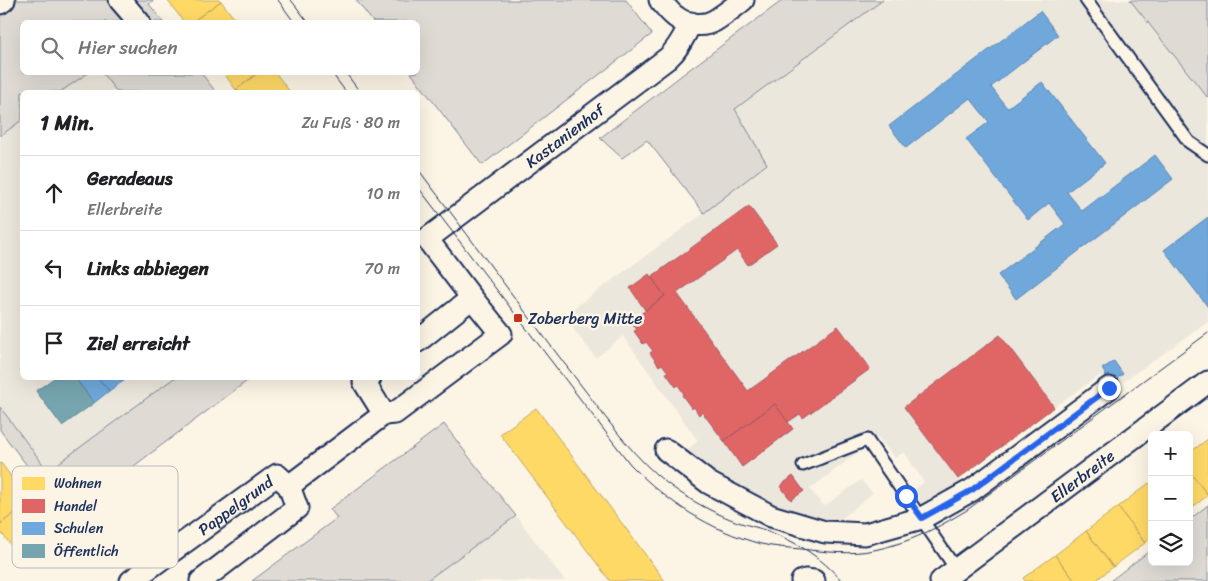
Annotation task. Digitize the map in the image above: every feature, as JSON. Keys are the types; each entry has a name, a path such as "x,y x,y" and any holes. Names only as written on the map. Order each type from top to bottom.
{"street":[{"path":"0,3 4,0"},
{"path":"120,0 137,20"},
{"path":"660,0 678,19 703,25 714,21 743,0"},
{"name":"Kastanienhof","path":"427,238 668,58 678,48 691,23"},
{"name":"Pappelgrund","path":"289,486 384,414 395,413 501,334 427,238"},
{"path":"420,339 472,298"},
{"path":"367,380 364,382 384,414"},
{"name":"Ellerbreite","path":"949,575 1208,382"},
{"path":"666,450 709,483 771,516 825,532 865,534 922,518 972,490 1109,388"},
{"name":"Pappelgrund","path":"178,547 277,475 289,486 298,508 201,581"},
{"name":"Pappelgrund","path":"131,581 149,568"},
{"path":"802,581 814,581"}],"lane":[{"path":"1086,0 1190,142 1208,154"},
{"name":"Ellerbreite","path":"803,465 867,440 922,518 949,575"}],"shaded area":[{"path":"0,0 154,0 149,4 161,20 20,20 20,75 85,75 63,90 20,90 20,121 0,136"},
{"path":"356,0 626,0 652,34 482,165 413,75 420,75 420,20 371,20"},
{"path":"783,0 883,0 735,109 767,164 704,213 647,140 622,158 600,138 686,72"},
{"path":"883,0 1208,0 1208,322 1113,389 1100,375 1054,407 1000,335 904,407 958,479 972,490 922,518 907,496 924,482 904,452 895,458 878,437 810,489 824,506 861,480 873,493 825,532 677,458 698,441 623,336 596,358 564,317 704,213 766,164 735,109"},
{"path":"1130,0 1208,0 1208,98"},
{"path":"84,75 104,75 115,90 63,90"},
{"path":"104,75 203,75 214,90 115,90"},
{"path":"20,121 20,380 173,380 55,466 44,466 0,407 0,136"},
{"path":"171,380 248,380 134,466 55,466"},
{"path":"0,407 44,466 27,466 0,430"},
{"path":"444,424 516,516 426,581 252,581 337,518 330,509"},
{"path":"1208,505 1208,581 1110,581 1148,552 1148,566 1193,566 1193,517"},
{"path":"516,516 565,581 426,581"}],"building: Wohnen":[{"path":"167,0 221,1 195,20 182,20"},
{"path":"221,1 235,20 195,20"},
{"path":"225,75 255,75 236,90"},
{"path":"255,75 277,75 288,90 236,90"},
{"path":"536,408 665,581 610,581 500,434"},
{"path":"1208,439 1208,495 1193,476 1193,450"},
{"path":"0,464 12,478 12,515 0,524"},
{"path":"1193,476 1208,495 1193,507"},
{"path":"1148,484 1148,541 1145,543 1118,507"},
{"path":"1118,507 1145,543 1113,567 1086,531"},
{"path":"12,515 12,547 0,531 0,524"},
{"path":"1086,531 1113,567 1095,581 1075,581 1055,555"},
{"path":"1055,555 1075,581 1025,581 1023,578"}],"building: Handel":[{"path":"749,206 777,244 748,265 737,250 677,293 748,391 838,326 870,369 803,418 800,414 788,422 775,404 724,441 702,412 699,415 694,407 692,409 682,395 684,394 678,385 676,387 662,364 659,366 650,353 653,351 646,342 643,344 634,331 637,330 631,321 665,296 651,277"},
{"path":"649,274 665,296 645,310 630,288"},
{"path":"1000,335 1054,407 958,479 904,407"},
{"path":"775,404 793,429 742,467 724,441"},
{"path":"793,476 804,491 791,500 780,486"}],"building: Schulen":[{"path":"1040,11 1058,35 991,87 1007,108 1042,82 1105,163 1067,192 1082,211 1155,155 1173,179 1016,299 998,275 1065,224 1049,203 1028,220 966,139 989,122 970,98 906,148 889,126"},
{"path":"1208,217 1208,307 1164,250"},
{"path":"1114,361 1123,374 1111,383 1102,369"},
{"path":"77,380 100,380 109,391 94,403"},
{"path":"100,380 125,380 109,391"}],"building: Öffentlich":[{"path":"51,380 77,380 94,403 62,426 36,391"}],"tram line":[{"path":"278,0 293,20"},
{"path":"291,0 306,20"},
{"path":"333,75 344,90"},
{"path":"347,75 358,90"},
{"path":"420,172 605,417 646,465 675,489 704,507 735,521 779,535 799,545 826,565 842,581"},
{"path":"420,190 630,464 659,491 706,523 742,538 766,545 847,553 874,550 911,539 945,523 967,510 1208,333"}],"place":[{"name":"Zoberberg Mitte","path":"518,318"}],"route":[{"path":"906,496 922,518 972,490 1109,388"}]}
